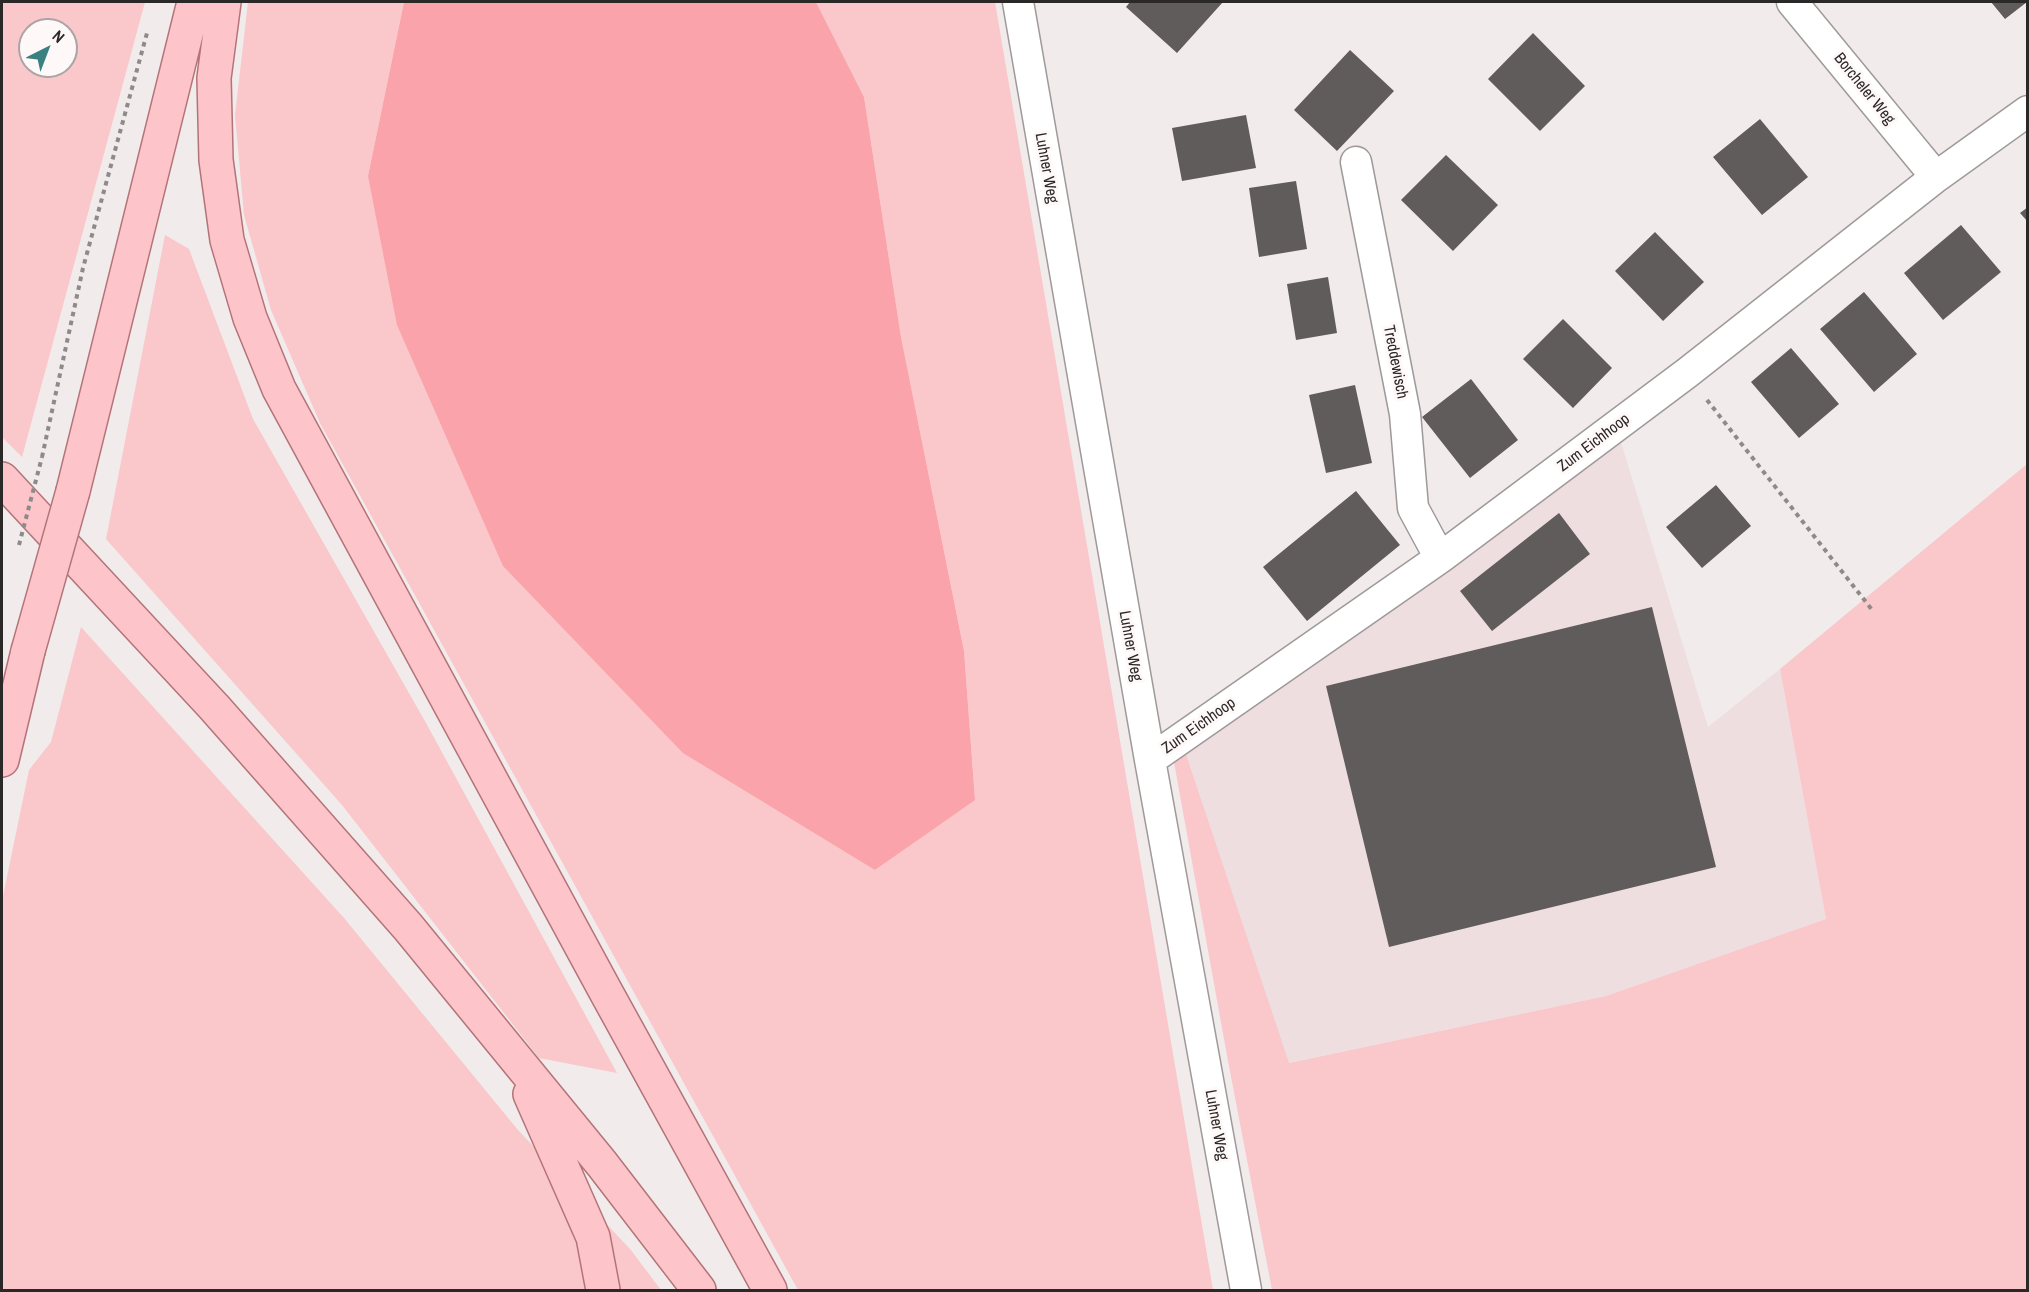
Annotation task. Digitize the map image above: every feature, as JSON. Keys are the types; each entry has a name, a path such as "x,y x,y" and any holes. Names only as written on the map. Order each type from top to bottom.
{"main road":[{"path":"2,760 28,651 73,491 194,2"},
{"path":"224,2 214,78 216,160 225,229 250,318 279,389 770,1290"},
{"path":"2,479 307,811 408,927 602,1164 699,1290"},
{"path":"513,1054 593,1238 603,1290"}],"street":[{"name":"Luhner Weg","path":"1018,2 1245,1290"},
{"name":"Borcheler Weg","path":"1792,2 1936,177"},
{"name":"Zum Eichhoop","path":"1150,760 1440,558 1687,373 1936,177 2028,111"},
{"name":"Treddewisch","path":"1356,162 1405,414 1413,508 1440,558"}],"path":[{"path":"16,555 42,457 83,268 150,24"},
{"path":"1687,373 1873,611"}],"shaded area":[{"path":"2,2 145,2 22,457 2,437"},
{"path":"248,2 404,2 368,176 875,870 975,799 964,651 901,337 864,97 816,2 995,2 1213,1290 798,1290 320,423 271,310 244,215 235,115"},
{"path":"404,2 816,2 864,97 901,337 964,651 975,800 875,870 683,753 503,566 397,325 368,176"},
{"path":"165,235 189,249 253,419 426,723 617,1073 539,1058 342,805 106,539"},
{"path":"1620,439 1708,727 1780,669 1826,919 1606,996 1288,1063 1183,745"},
{"path":"2027,464 2027,1290 1272,1290 1172,751 1183,745 1289,1063 1606,996 1826,919 1780,669"},
{"path":"81,627 344,918 518,1130 630,1249 661,1290 2,1290 2,901 29,770 51,742"}],"building":[{"path":"1130,2 1223,2 1177,53 1126,7"},
{"path":"1991,2 2027,2 2005,19"},
{"path":"1533,33 1585,86 1540,131 1488,79"},
{"path":"1350,50 1394,91 1337,151 1294,110"},
{"path":"1246,115 1256,168 1182,181 1172,128"},
{"path":"1760,119 1808,177 1762,215 1713,157"},
{"path":"1446,155 1498,205 1453,251 1401,200"},
{"path":"1296,181 1307,249 1259,257 1249,188"},
{"path":"2028,207 2028,222 2020,213"},
{"path":"1961,225 2001,272 1943,320 1904,273"},
{"path":"1655,232 1704,282 1663,321 1615,271"},
{"path":"1328,277 1337,333 1296,340 1287,284"},
{"path":"1864,292 1917,354 1874,392 1820,329"},
{"path":"1563,319 1612,368 1573,408 1523,359"},
{"path":"1791,348 1839,404 1799,438 1751,382"},
{"path":"1471,379 1518,440 1470,478 1422,417"},
{"path":"1355,385 1372,463 1326,473 1309,395"},
{"path":"1716,485 1751,526 1702,568 1666,527"},
{"path":"1356,491 1400,545 1307,621 1263,567"},
{"path":"1559,513 1590,554 1492,631 1460,591"},
{"path":"1652,607 1716,867 1389,947 1326,686"}]}
